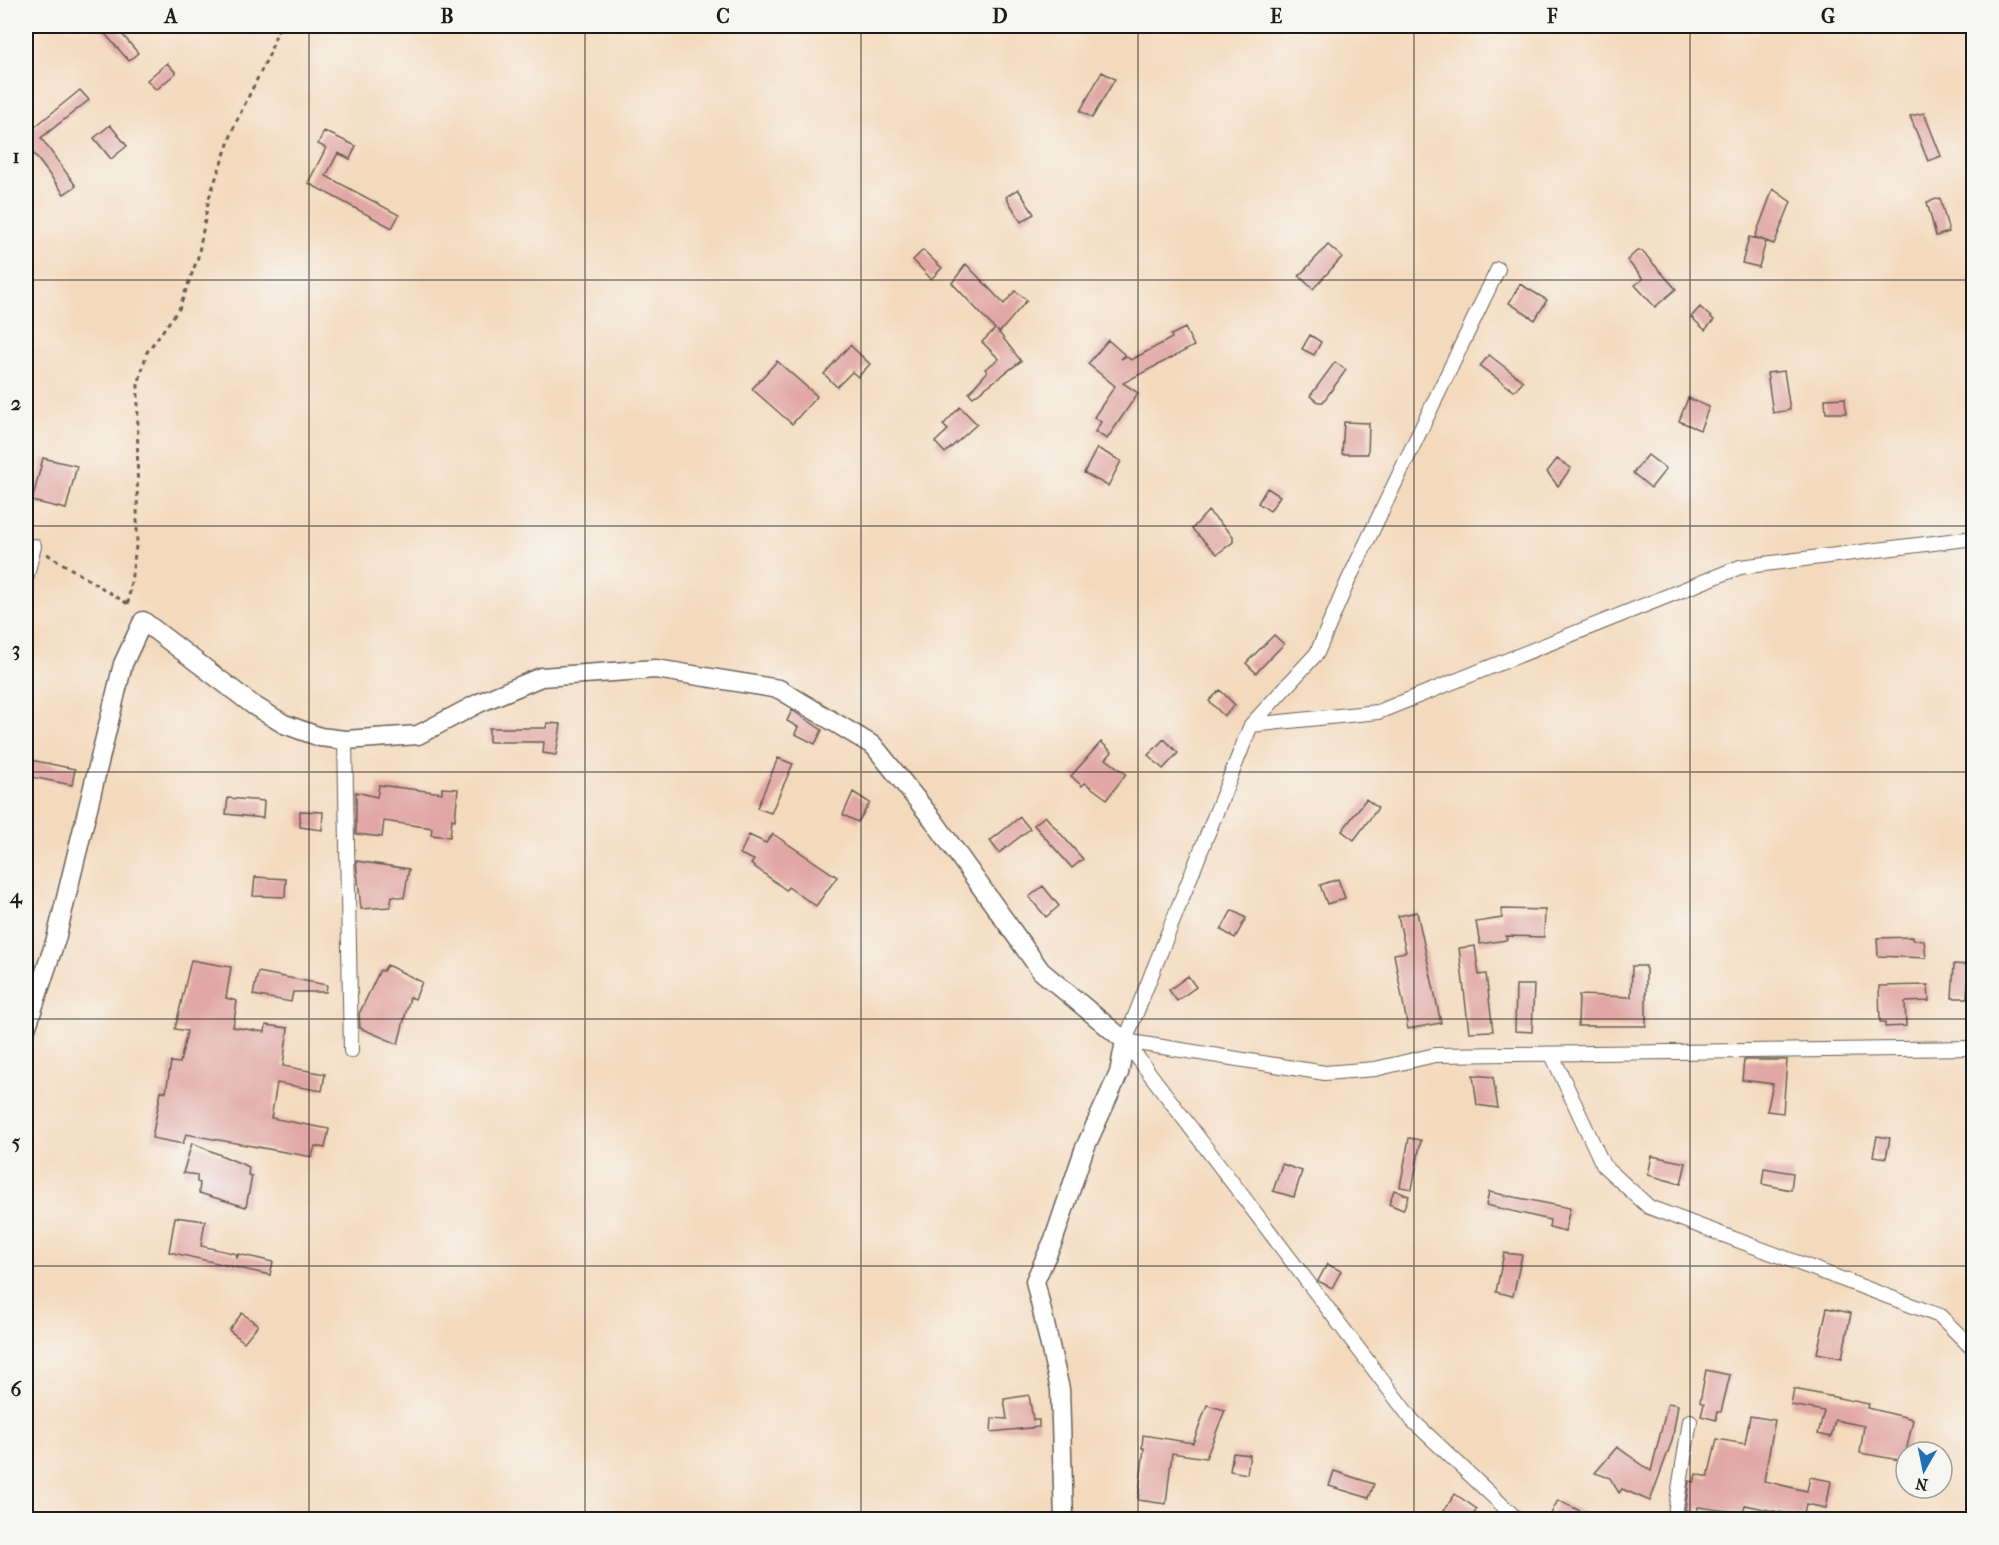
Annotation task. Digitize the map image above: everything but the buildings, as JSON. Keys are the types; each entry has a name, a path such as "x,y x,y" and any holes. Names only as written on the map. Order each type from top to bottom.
{"street":[{"path":"1064,1520 1060,1389 1035,1281 1054,1239 1084,1150 1119,1073 1125,1041 1251,725 1317,652 1353,570 1498,269"},
{"path":"1251,725 1378,712 1740,567 1974,538"},
{"path":"26,579 34,546"},
{"path":"26,1029 56,939 123,664 143,621 220,681 284,724 320,738 345,740 418,735 479,703 541,677 656,669 779,689 873,746 934,821 1041,971 1125,1041 1413,1421 1518,1520"},
{"path":"345,740 351,1051"},
{"path":"1125,1041 1325,1073 1376,1070 1435,1055 1974,1048"},
{"path":"1552,1054 1603,1164 1648,1207 1940,1316 1974,1350"},
{"path":"1674,1520 1690,1421"}],"path":[{"path":"128,604 137,539 138,385 147,352 179,309 198,257 209,198 236,124 269,55 279,26"},
{"path":"34,546 128,604 143,621"}]}
